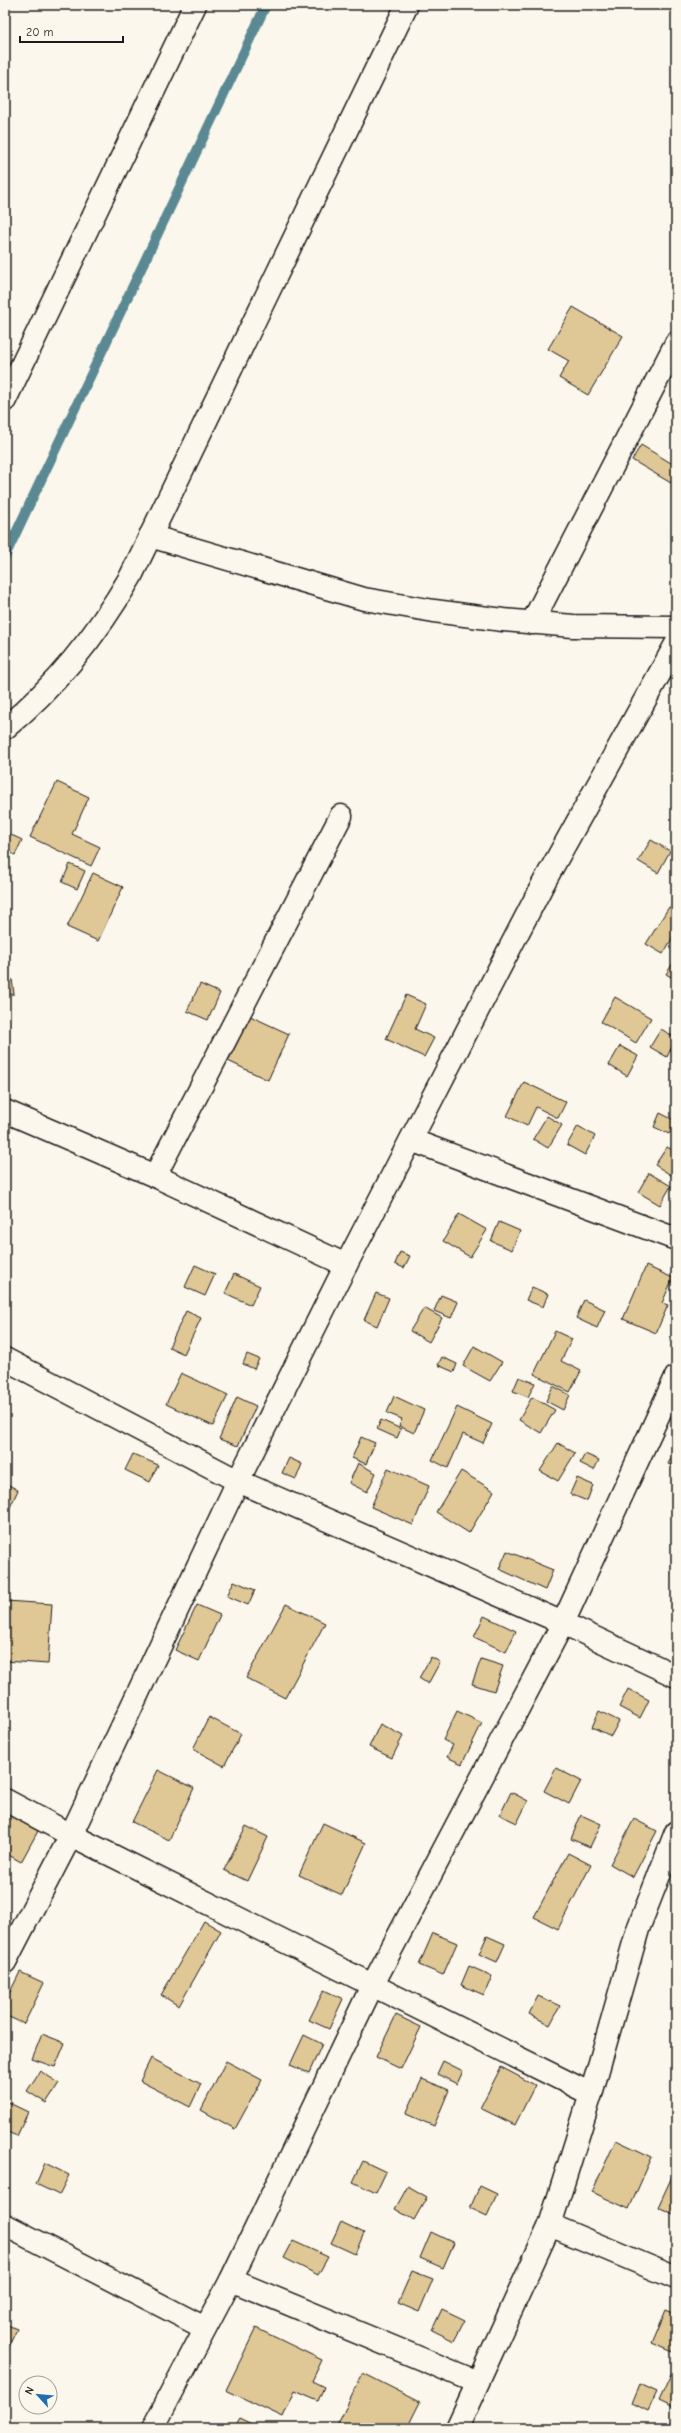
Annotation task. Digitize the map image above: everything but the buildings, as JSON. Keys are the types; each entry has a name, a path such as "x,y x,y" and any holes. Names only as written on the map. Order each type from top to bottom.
{"street":[{"path":"5,400 195,5"},
{"path":"5,728 52,686 81,652 108,615 124,589 407,5"},
{"path":"532,623 676,343"},
{"path":"150,536 364,599 434,611 532,623 573,626 676,627"},
{"path":"5,1962 71,1835 238,1480 346,1265 543,884 676,644"},
{"path":"155,1176 341,816"},
{"path":"5,1111 155,1176 346,1265"},
{"path":"411,1140 676,1239"},
{"path":"5,1358 238,1480 563,1623 676,1676"},
{"path":"153,2428 231,2280 372,1986 563,1623 676,1377"},
{"path":"5,1800 71,1835 591,2094"},
{"path":"456,2428 550,2225 591,2094 638,1929 676,1832"},
{"path":"5,2225 205,2328"},
{"path":"550,2225 676,2278"},
{"path":"231,2280 477,2382"}],"waterway":[{"path":"5,556 266,5"}]}
